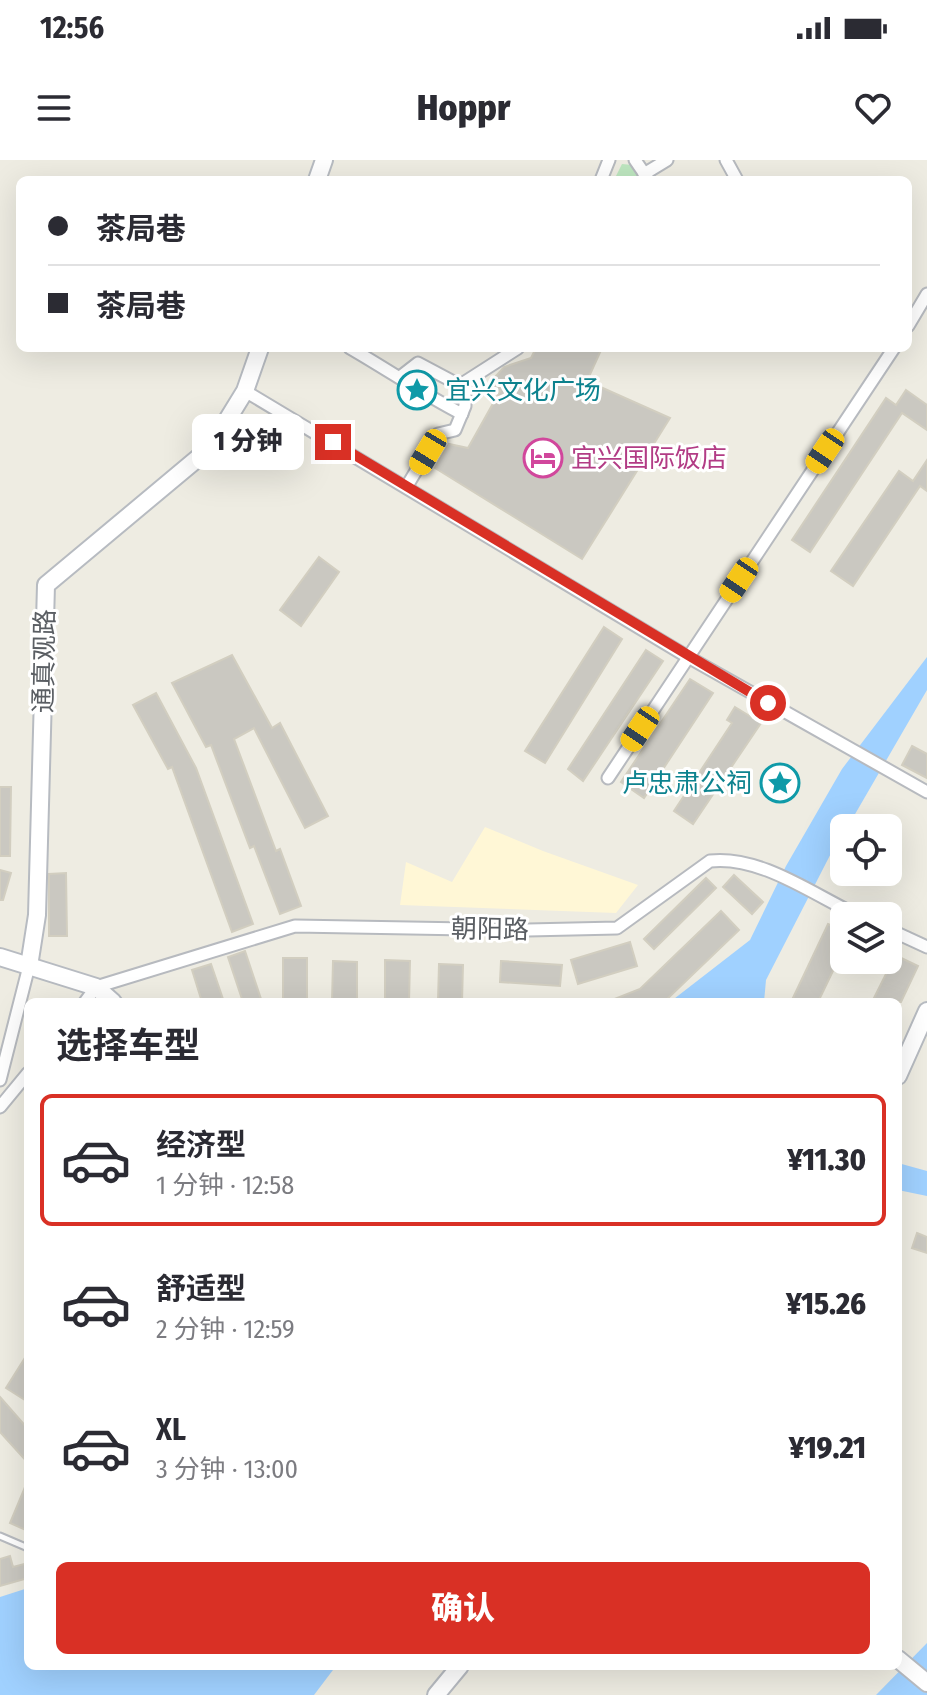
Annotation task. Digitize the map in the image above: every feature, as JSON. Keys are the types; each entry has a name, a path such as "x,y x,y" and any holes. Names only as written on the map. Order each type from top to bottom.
{"street":[{"path":"647,176 667,160"},
{"path":"912,319 927,294"},
{"name":"通真观路","path":"29,966 37,915 46,585 210,448 245,391 259,352"},
{"path":"357,352 462,414"},
{"path":"407,486 438,434 455,430 462,414 465,382 512,352"},
{"path":"608,778 891,352"},
{"path":"400,377 418,363 465,388"},
{"path":"245,391 688,657 927,792"},
{"name":"朝阳路","path":"96,987 295,926 617,928 710,861 727,859 775,875 830,903"},
{"path":"902,935 927,947"},
{"path":"0,957 96,987 108,998"},
{"path":"0,1080 29,966"},
{"path":"88,998 96,987"},
{"path":"902,1067 927,1011"},
{"path":"0,1107 24,1078"},
{"path":"902,1662 927,1683"},
{"path":"436,1695 457,1670"}],"lane":[{"path":"0,1536 24,1546"}],"shaded area":[{"path":"485,827 638,885 616,913 400,905 406,862 452,882"}],"green space":[{"path":"622,164 632,165 639,176 616,176"}],"water":[{"path":"927,657 927,690 855,814 830,814 830,855 766,980 764,998 675,998 750,940 786,866 842,769"},
{"path":"902,1164 927,1171 927,1196 902,1191"},
{"path":"24,1589 24,1670 333,1670 314,1695 0,1695 0,1597"},
{"path":"927,1643 927,1695 876,1695 902,1670"}],"building":[{"name":"宜兴国际饭店","path":"534,352 600,352 587,381 670,418 582,559 435,468 449,444 468,448 500,391 486,387 504,367 531,358"},
{"path":"906,390 927,405 927,430 902,413 810,552 792,540 886,398 896,405"},
{"path":"927,460 927,491 920,486 853,586 831,571 899,471 913,481"},
{"path":"319,557 339,572 301,626 280,610"},
{"path":"604,627 622,639 545,763 525,751"},
{"path":"646,650 663,661 583,781 568,769"},
{"path":"232,655 272,728 280,723 328,816 305,828 254,728 234,739 276,851 280,849 301,906 280,914 254,846 250,848 211,745 206,747 172,683"},
{"path":"690,679 713,693 644,798 621,782"},
{"path":"156,693 196,768 253,924 232,932 172,767 168,769 133,705"},
{"path":"735,707 761,723 693,824 674,811 732,723 727,720"},
{"path":"912,746 927,754 927,778 902,765"},
{"path":"0,787 11,787 10,856 0,856"},
{"path":"0,870 11,873 3,900 0,900"},
{"path":"66,873 67,936 49,936 49,874"},
{"path":"734,875 763,902 752,914 723,887"},
{"path":"706,878 716,888 654,949 644,939"},
{"path":"721,911 739,930 668,998 617,998 640,989"},
{"path":"828,924 831,974 820,998 793,998"},
{"path":"630,942 637,966 578,984 571,960"},
{"path":"245,951 261,998 242,998 228,957"},
{"path":"283,958 307,958 307,998 283,998"},
{"path":"902,958 918,966 902,1000 874,998 886,974 902,974"},
{"path":"385,960 410,961 409,998 385,998"},
{"path":"333,961 357,962 357,998 332,998"},
{"path":"501,961 562,965 560,986 500,982"},
{"path":"211,964 223,998 201,998 192,970"},
{"path":"439,964 463,965 462,998 438,998"},
{"path":"917,1233 927,1237 927,1253 912,1248"},
{"path":"24,1359 24,1399 6,1388"},
{"path":"0,1397 24,1424 24,1459 0,1432"},
{"path":"24,1490 24,1529 10,1523"},
{"path":"10,1556 13,1567 24,1564 24,1579 0,1586 0,1559"}],"place":[{"name":"宜兴文化广场","path":"417,390"},
{"name":"宜兴国际饭店","path":"543,458"},
{"name":"卢忠肃公祠","path":"780,783"}],"route":[{"path":"333,442 768,703"}]}
